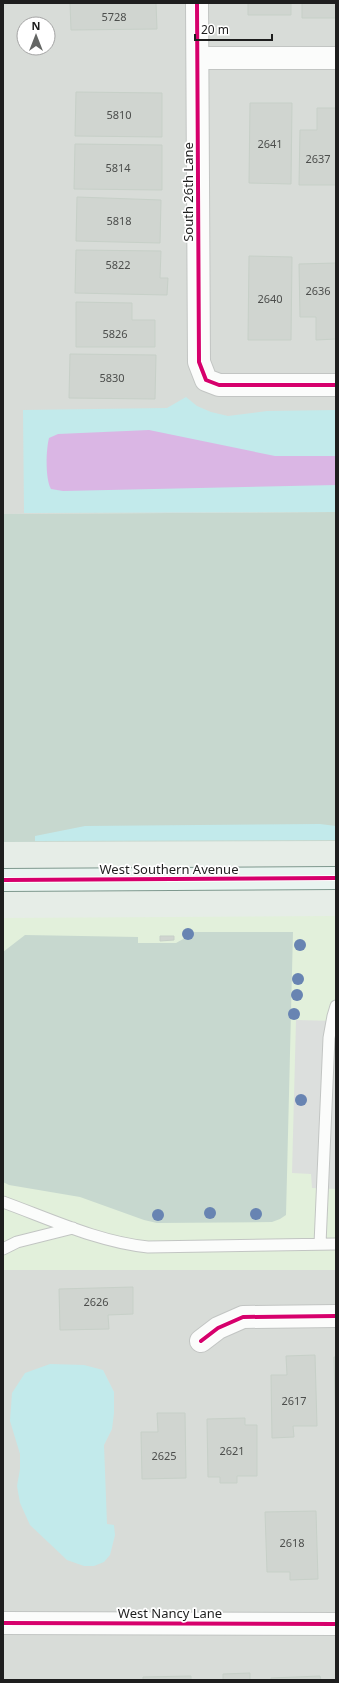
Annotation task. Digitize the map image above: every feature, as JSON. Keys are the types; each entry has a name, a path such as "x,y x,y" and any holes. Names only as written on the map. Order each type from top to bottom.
{"main road":[{"name":"West Southern Avenue","path":"3,880 336,878"}],"street":[{"name":"South 26th Lane","path":"197,3 200,362 206,380 219,385 336,385"},
{"path":"198,58 336,58"},
{"path":"201,1341 218,1328 243,1317 336,1316"},
{"name":"West Nancy Lane","path":"3,1623 336,1624"}],"lane":[{"path":"320,1244 329,1038 336,1006"},
{"path":"3,1202 119,1243 148,1247 336,1244"},
{"path":"3,1249 17,1242 73,1228"}],"shaded area":[{"path":"3,3 336,3 336,512 3,514"},
{"path":"186,397 197,406 211,412 228,416 267,411 336,410 336,512 24,513 23,410 167,408"},
{"path":"149,430 275,456 336,456 336,485 63,491 51,489 48,478 47,464 49,438 58,434"},
{"path":"336,512 336,841 3,842 3,514"},
{"path":"320,824 336,826 336,840 35,841 35,836 85,826"},
{"path":"336,916 336,1270 3,1270 3,918"},
{"path":"186,932 293,932 286,1215 272,1222 157,1223 144,1220 80,1197 9,1185 3,1182 3,952 25,935 138,937 138,943 176,943 185,938"},
{"path":"296,1020 336,1021 336,1189 312,1188 311,1174 292,1173"},
{"path":"3,1270 336,1270 336,1680 3,1680"},
{"path":"50,1364 84,1365 103,1370 114,1392 112,1429 104,1445 107,1524 114,1525 115,1535 110,1555 104,1562 94,1566 84,1566 67,1560 30,1525 20,1503 17,1486 20,1469 20,1454 10,1421 12,1393 25,1373"}],"building":[{"path":"70,3 156,3 157,29 71,30"},
{"path":"248,3 291,3 291,15 248,15"},
{"path":"302,3 336,3 336,18 302,18"},
{"path":"76,92 162,93 162,137 75,136"},
{"path":"250,103 292,103 291,184 249,183"},
{"path":"317,108 336,108 336,185 299,185 300,130 317,130"},
{"path":"75,144 162,145 162,190 74,189"},
{"path":"77,197 161,200 160,243 76,241"},
{"path":"76,250 161,251 160,278 168,278 167,295 75,293"},
{"path":"249,256 292,257 291,340 248,340"},
{"path":"336,263 336,339 316,340 316,317 300,317 299,264"},
{"path":"76,302 132,303 132,320 155,320 155,347 76,347"},
{"path":"70,354 156,355 155,399 69,398"},
{"path":"160,936 174,936 174,940 160,941"},
{"path":"133,1287 133,1314 108,1315 109,1329 60,1330 59,1289"},
{"path":"315,1355 317,1426 293,1426 294,1437 272,1438 271,1375 287,1375 286,1356"},
{"path":"334,1357 336,1357 336,1434"},
{"path":"157,1413 185,1413 186,1478 142,1479 141,1432 158,1432"},
{"path":"245,1418 245,1425 257,1425 257,1476 237,1476 237,1483 220,1483 220,1477 208,1477 207,1419"},
{"path":"316,1511 318,1579 290,1580 290,1572 267,1572 265,1512"},
{"path":"250,1673 250,1680 223,1680 223,1674"},
{"path":"191,1676 191,1680 143,1680 143,1677"},
{"path":"320,1676 321,1680 271,1680 271,1678"}],"cycle path":[{"path":"197,3 199,362 206,380 219,385 336,385"},
{"path":"3,880 336,878"},
{"path":"201,1341 218,1328 243,1317 336,1316"},
{"path":"3,1623 336,1624"}]}
